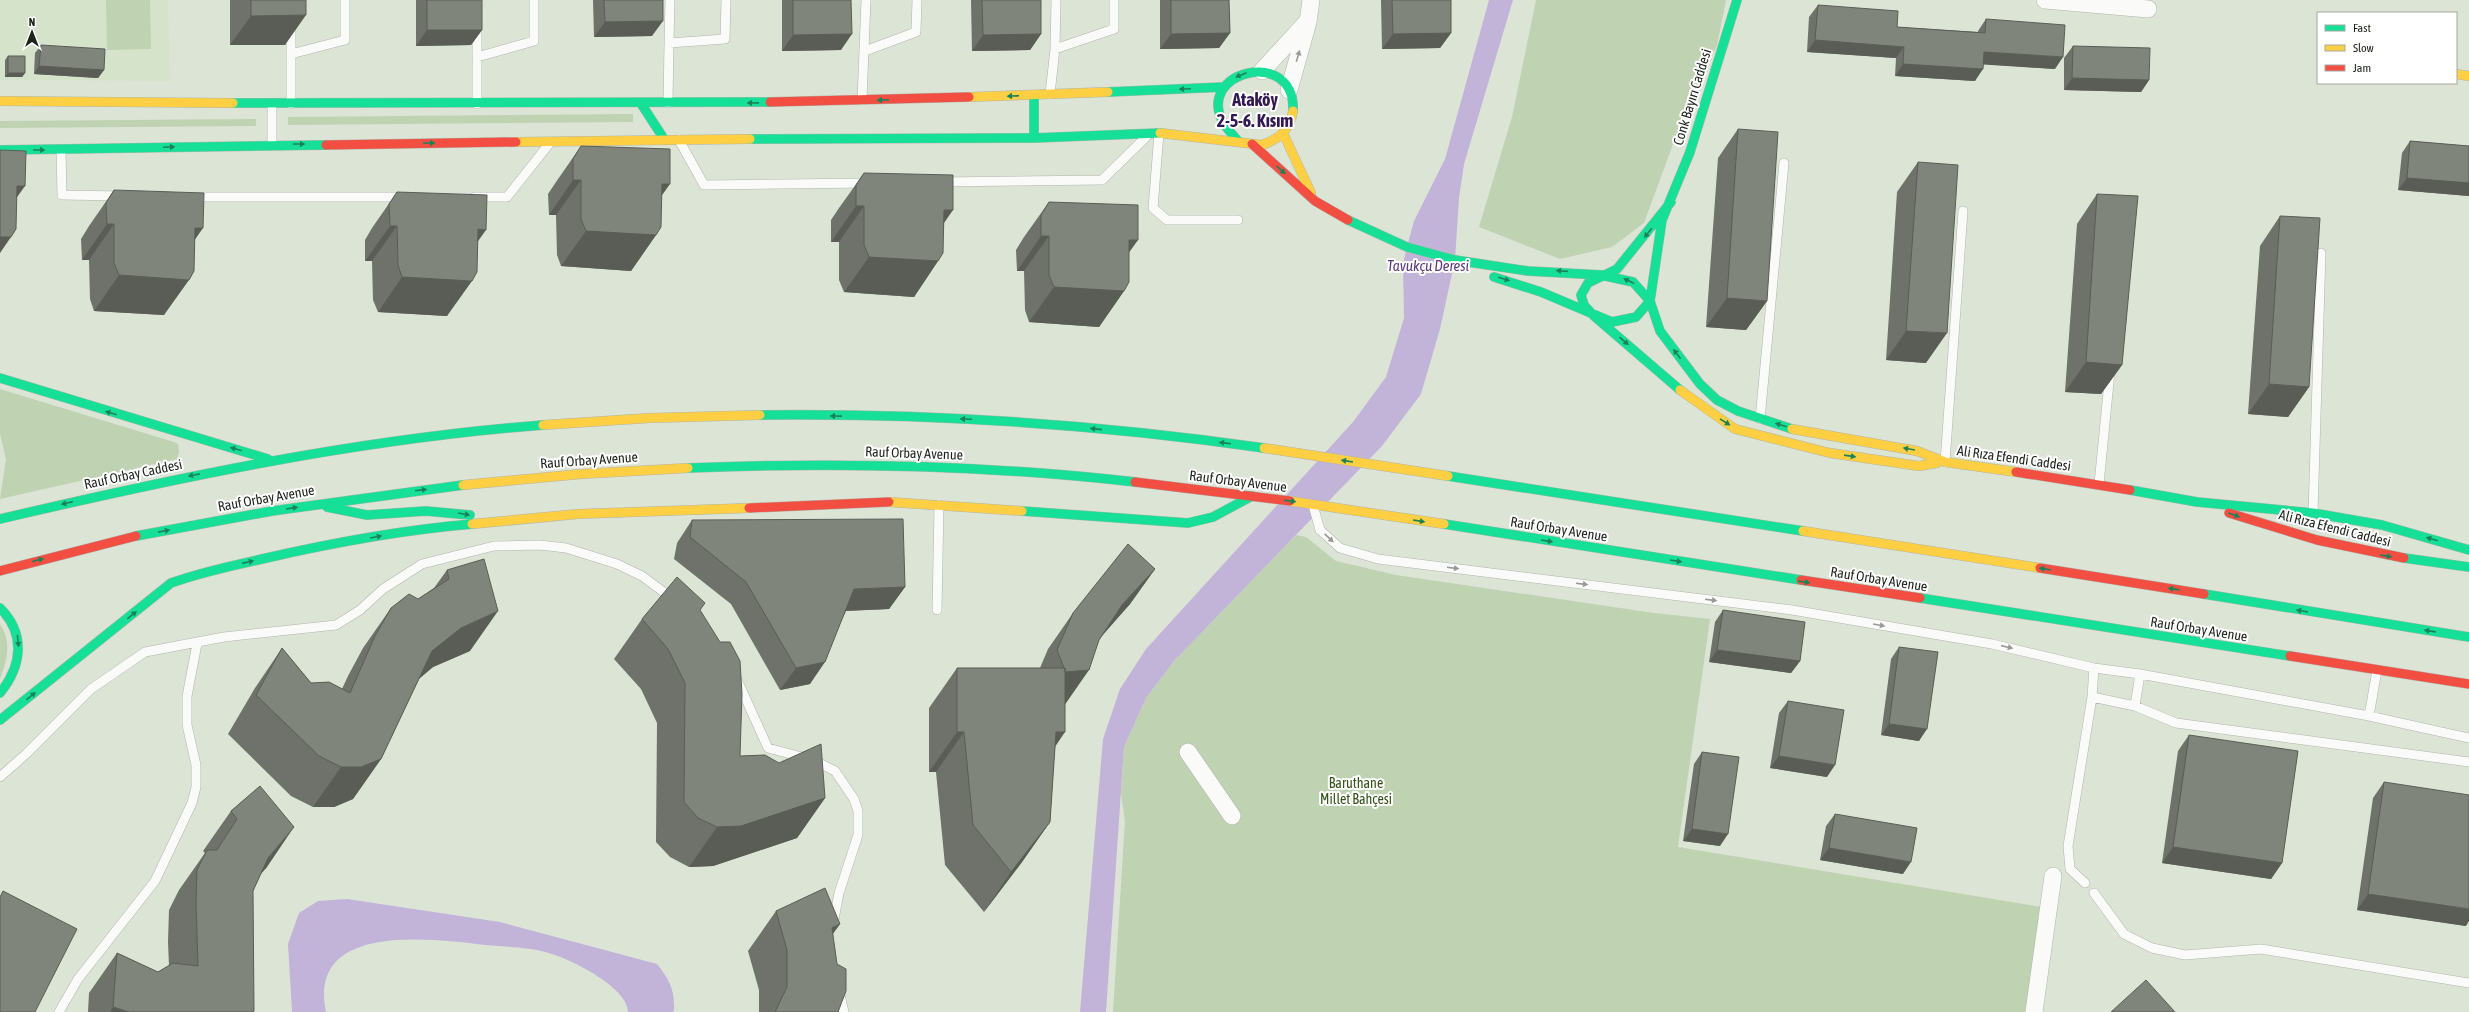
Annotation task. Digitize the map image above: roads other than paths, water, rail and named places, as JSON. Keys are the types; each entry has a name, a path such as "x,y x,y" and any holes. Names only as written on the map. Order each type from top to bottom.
{"main road":[{"name":"Conk Bayırı Caddesi","path":"1650,301 1662,220 1671,202 1690,152 1737,0"},
{"path":"0,150 61,150 272,144 549,142 664,139 1034,138 1155,133 1238,141 1262,145 1273,141 1283,133 1292,119 1293,109 1289,90 1273,74 1262,71 1240,74 1224,87 1219,99 1218,112 1221,122 1238,141"},
{"path":"2457,74 2469,76"},
{"path":"0,101 272,104 668,105 1034,96 1050,97 1224,87"},
{"path":"1034,96 1034,138"},
{"path":"642,105 664,139"},
{"path":"1283,133 1315,202"},
{"path":"1252,144 1315,202 1354,224 1407,247 1455,260 1528,271 1601,274 1634,282 1650,301 1660,332 1700,384 1717,400 1760,418 1792,429 1917,451 1945,462"},
{"name":"Conk Bayırı Caddesi","path":"1601,274 1617,269 1671,202"},
{"path":"1455,260 1465,266 1574,305 1594,316 1612,322 1636,317 1650,301"},
{"path":"1601,274 1588,283 1581,295 1584,305 1594,316 1667,381 1735,429 1830,453 1919,466 1945,462"},
{"path":"0,378 273,460 466,432 539,425 738,416 891,416 1021,422 1264,448 2469,637"},
{"name":"Rauf Orbay Caddesi","path":"0,519 128,488 273,460"},
{"name":"Ali Rıza Efendi Caddesi","path":"1945,462 2099,484 2197,502 2313,513 2382,525 2469,550"},
{"name":"Rauf Orbay Avenue","path":"0,571 162,531 314,504 414,490 598,472 697,467 830,464 1017,471 1313,504 2469,684"},
{"path":"0,720 171,583 185,578 300,550 427,528 601,513 899,502 1200,523 1252,496"},
{"name":"Ali Rıza Efendi Caddesi","path":"2197,502 2305,538 2358,551 2428,562 2469,566"},
{"path":"314,504 367,515 426,511 454,512 504,521"},
{"path":"0,608 10,616 16,631 19,646 13,675 0,693"}],"street":[{"path":"1289,90 1308,22 1311,0"},
{"path":"2045,0 2148,9"},
{"path":"1262,71 1308,22"},
{"path":"1188,752 1232,816"},
{"path":"2034,1012 2053,876"}],"lane":[{"path":"291,54 345,40 345,0"},
{"path":"477,0 477,104"},
{"path":"477,57 534,41 534,0"},
{"path":"668,105 670,0"},
{"path":"669,43 725,39 726,0"},
{"path":"862,100 866,0"},
{"path":"865,51 916,32 917,0"},
{"path":"1050,97 1055,49 1056,0"},
{"path":"1055,49 1114,29 1114,0"},
{"path":"291,15 291,104"},
{"path":"272,104 272,144"},
{"path":"931,182 1102,180 1155,133"},
{"path":"1155,133 1153,208 1159,216 1167,220 1238,220"},
{"path":"678,139 704,185 876,183"},
{"path":"467,197 507,197 549,142"},
{"path":"61,150 62,195 133,196"},
{"path":"1760,418 1784,163"},
{"path":"181,197 411,197"},
{"path":"1945,462 1963,211"},
{"path":"2313,513 2321,253"},
{"path":"2099,484 2111,359"},
{"path":"1313,504 1320,530 1340,548 1378,559 1792,610 1992,644 2094,668 2140,674 2369,716 2469,738"},
{"path":"937,610 939,505"},
{"path":"0,777 21,760 91,689 145,652 178,644 197,644 224,637 336,625 360,610 383,589 422,564 475,550 513,544 546,546 592,554 642,576 681,605"},
{"path":"59,1012 78,979 154,880 192,803 196,787 196,765 187,725 187,696 197,644"},
{"path":"731,666 768,748 814,760 835,772 848,789 856,805 858,835 839,893 832,937"},
{"path":"2085,883 2070,869 2068,846 2092,697 2094,668"},
{"path":"2369,716 2377,670"},
{"path":"2135,706 2140,674"},
{"path":"2092,697 2135,706 2176,723 2469,762"},
{"path":"2094,893 2124,934 2152,948 2185,955 2261,949 2469,983"},
{"path":"837,984 844,1012"}],"water":[{"name":"Tavukçu Deresi","path":"1489,0 1513,0 1464,164 1459,198 1455,260 1440,329 1421,394 1382,446 1174,661 1146,698 1124,747 1106,1012 1080,1012 1103,739 1120,689 1146,649 1353,422 1386,377 1404,318 1403,264 1414,221 1445,159"},
{"path":"347,899 500,922 657,964 670,985 673,996 674,1010 673,1012 628,1012 619,993 609,984 570,961 549,953 463,942 407,940 379,942 354,949 336,962 325,983 326,1012 292,1012 288,944 299,913 318,901"}],"district":[{"name":"Ataköy 2-5-6. Kısım","path":"1255,110"}],"park label":[{"name":"Baruthane Millet Bahçesi","path":"1356,792"}]}
